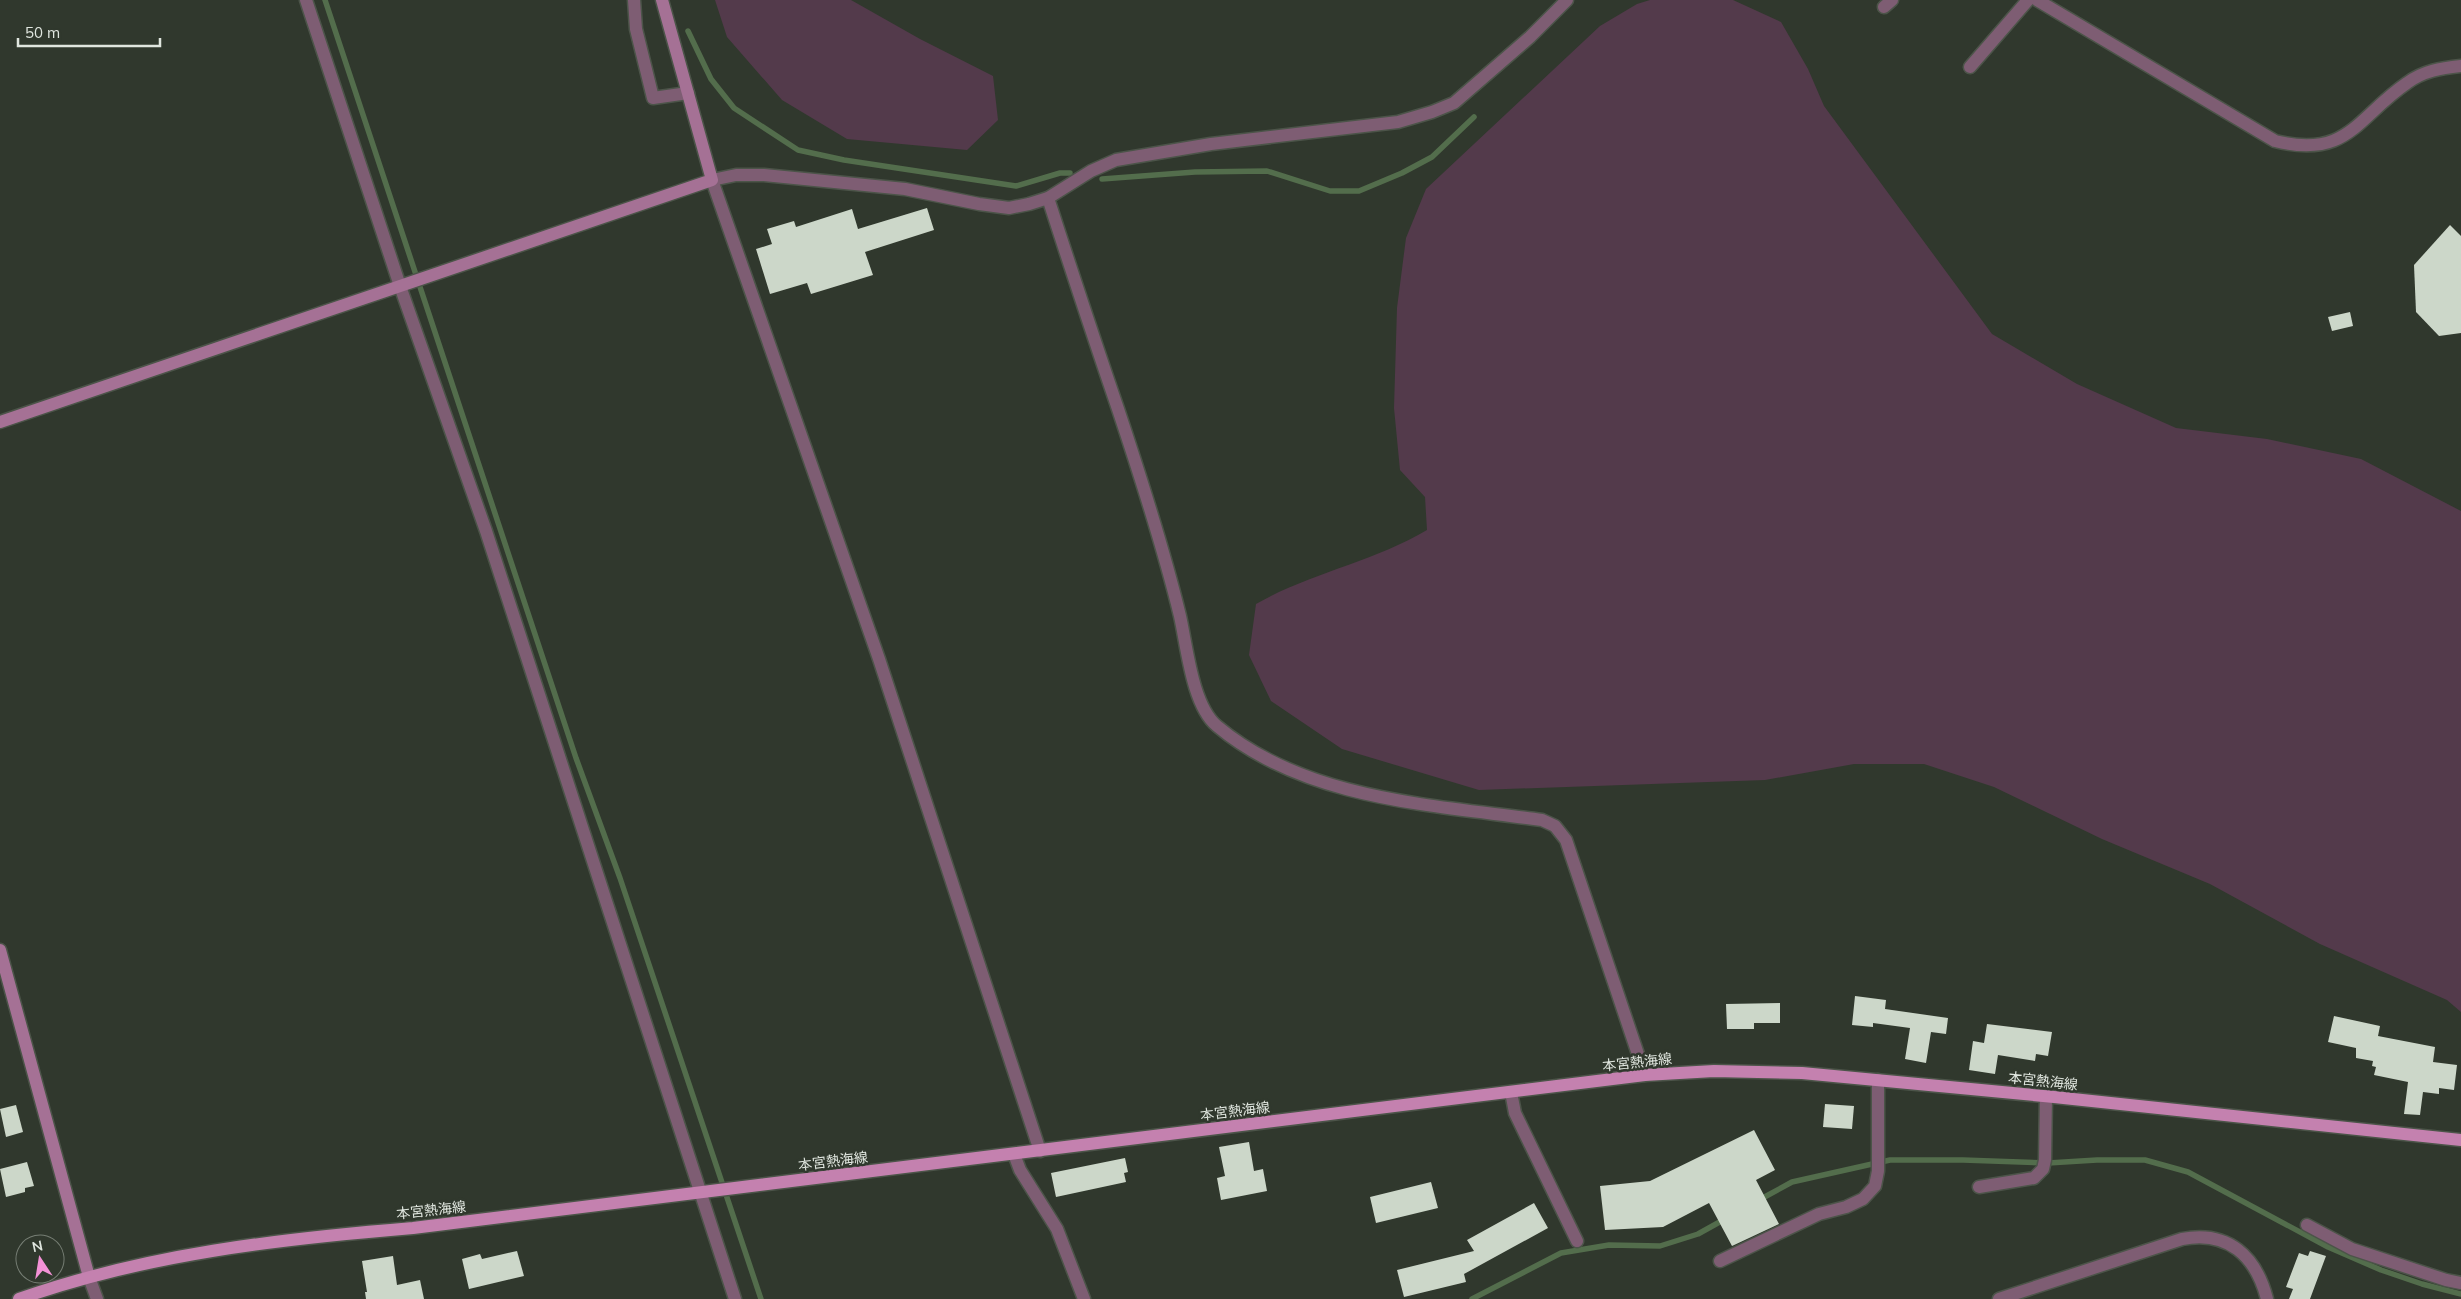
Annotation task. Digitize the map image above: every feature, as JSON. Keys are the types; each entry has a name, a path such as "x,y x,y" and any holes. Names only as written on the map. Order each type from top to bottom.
{"main road":[{"name":"本宮熱海線","path":"19,1299 89,1277 219,1248 295,1238 413,1228 1645,1075 1714,1071 1802,1073 2046,1096 2461,1140"}],"street":[{"path":"306,0 400,286 486,531 735,1299"},
{"path":"634,0 636,29 653,98 688,93"},
{"path":"662,0 712,180 879,659 1040,1151"},
{"path":"0,422 712,180 736,174 905,189 1009,208 1048,198 1091,171 1116,160 1211,144 1398,122 1454,103 1530,37 1567,0"},
{"path":"1970,67 2028,0"},
{"path":"2037,0 2275,141 2298,147 2324,145 2341,138 2408,82 2432,70 2461,66"},
{"path":"1048,198 1166,555 1194,680 1208,713 1216,724 1252,752 1278,766 1320,782 1387,797 1542,820 1555,826 1566,840 1645,1075"},
{"path":"0,950 89,1277 97,1299"},
{"path":"1720,1261 1819,1214 1846,1207 1863,1199 1875,1186 1878,1171 1878,1080"},
{"path":"1511,1092 1515,1114 1576,1241"},
{"path":"1979,1187 2034,1178 2044,1164 2046,1096"},
{"path":"1014,1154 1020,1170 1058,1229 1084,1299"},
{"path":"2307,1225 2352,1249 2446,1280 2461,1283"},
{"path":"1999,1299 2195,1236 2215,1238 2228,1243 2248,1259 2263,1283 2266,1299"}],"shaded area":[{"path":"715,0 851,0 920,39 993,76 998,120 967,150 847,139 782,100 727,37"},
{"path":"1650,0 1733,0 1781,22 1808,69 1824,106 1992,334 2077,384 2176,428 2267,439 2361,459 2461,511 2461,1012 2447,1000 2320,944 2210,884 2102,839 1994,787 1924,764 1854,764 1765,780 1479,790 1342,749 1271,701 1249,655 1256,604 1298,584 1385,551 1427,530 1425,497 1400,470 1394,408 1397,308 1406,238 1426,189 1600,26 1637,4"}],"building":[{"path":"927,208 934,230 865,252 873,275 811,294 807,283 770,294 756,249 772,244 767,229 794,221 796,227 852,209 858,229"},
{"path":"2450,225 2461,236 2461,333 2439,336 2416,312 2414,265"},
{"path":"2350,312 2353,326 2332,331 2328,317"},
{"path":"1855,996 1886,1000 1885,1009 1948,1018 1946,1034 1931,1032 1926,1063 1905,1059 1910,1028 1873,1023 1873,1027 1852,1025"},
{"path":"1780,1003 1780,1023 1754,1023 1754,1029 1727,1029 1726,1004"},
{"path":"2334,1016 2380,1026 2378,1036 2435,1047 2433,1062 2457,1065 2454,1090 2439,1088 2439,1094 2423,1092 2420,1115 2404,1114 2408,1082 2374,1075 2376,1067 2372,1066 2373,1061 2356,1058 2356,1048 2328,1042"},
{"path":"1987,1024 2052,1032 2048,1056 2036,1054 2035,1061 1998,1055 1995,1074 1969,1070 1973,1041 1984,1043"},
{"path":"1825,1104 1854,1106 1852,1129 1823,1127"},
{"path":"16,1105 23,1132 6,1137 0,1109"},
{"path":"1754,1130 1775,1170 1756,1180 1779,1224 1732,1246 1709,1203 1663,1227 1605,1230 1600,1186 1650,1181"},
{"path":"1249,1142 1254,1171 1263,1169 1267,1191 1221,1200 1217,1178 1225,1176 1219,1147"},
{"path":"1125,1158 1128,1172 1124,1173 1126,1182 1056,1197 1051,1173"},
{"path":"27,1162 34,1186 25,1188 25,1192 6,1197 0,1169"},
{"path":"1431,1182 1438,1208 1376,1223 1370,1197"},
{"path":"1534,1203 1548,1228 1464,1274 1466,1282 1404,1297 1397,1270 1474,1251 1467,1240"},
{"path":"517,1251 524,1276 469,1289 462,1259 480,1254 482,1259"},
{"path":"2310,1251 2326,1256 2310,1299 2289,1299 2293,1289 2286,1287 2299,1253 2308,1256"},
{"path":"393,1256 397,1285 420,1280 424,1299 366,1299 365,1292 367,1292 362,1261"}],"waterway":[{"path":"325,0 576,758 620,878 761,1299"},
{"path":"688,31 711,79 734,108 798,150 844,160 1016,186 1060,173 1070,173"},
{"path":"1102,179 1195,172 1267,171 1330,191 1359,191 1402,173 1432,157 1474,117"},
{"path":"1759,1200 1792,1182 1890,1160 2048,1163 2145,1160 2188,1172 2328,1247 2381,1270 2422,1284 2461,1294"},
{"path":"1472,1299 1561,1253 1609,1245 1660,1246 1698,1234 1725,1219"}]}
